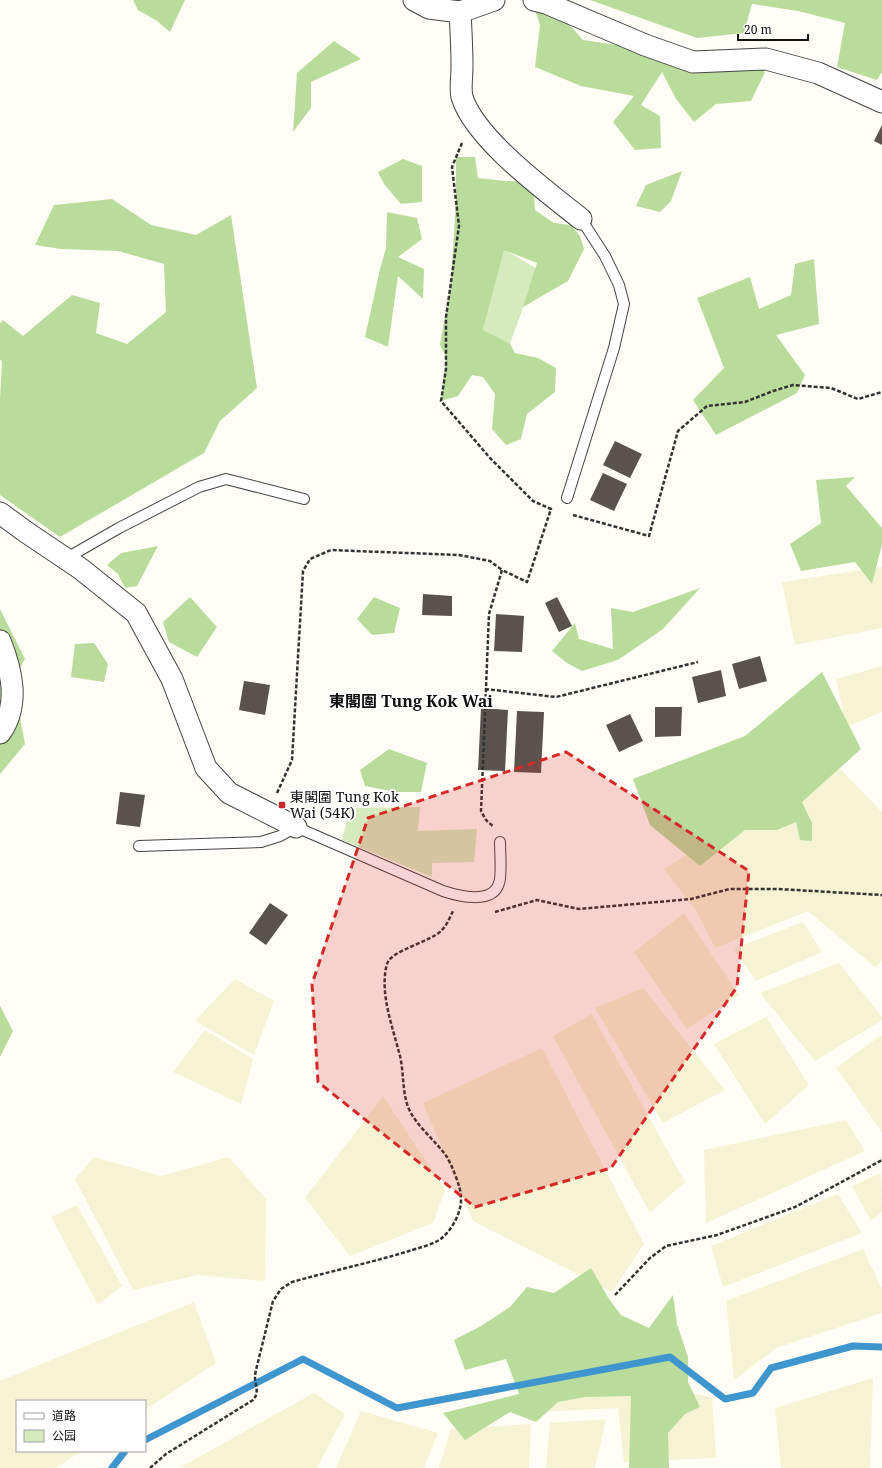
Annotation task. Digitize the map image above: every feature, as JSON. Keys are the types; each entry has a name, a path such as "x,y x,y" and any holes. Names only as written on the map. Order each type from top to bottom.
{"street":[{"path":"414,0 429,8 460,12 494,0"},
{"path":"534,0 546,3 645,45 693,62 766,59 818,73 882,102"},
{"path":"460,12 462,96 473,119 490,141 520,169 581,219"},
{"path":"0,513 81,569 136,613 172,679 206,768 229,792 296,827"},
{"path":"0,641 10,671 12,688 11,713 0,733"}],"lane":[{"path":"567,498 614,348 624,304 619,285 605,256 581,219"},
{"path":"65,559 119,528 199,487 226,479 304,499"},
{"path":"139,846 261,842 280,836 296,827 443,891 460,896 481,897 493,892 499,884 500,842"}],"path":[{"path":"265,812 281,787 292,760 303,571 310,559 331,550 459,555 490,560 502,570 527,582 551,509 533,501 490,458 441,401 446,369 446,317 459,226 452,167 473,119"},
{"path":"566,513 649,536 678,431 707,406 745,402 772,391 793,385 831,388 858,399 882,392"},
{"path":"500,842 500,835 486,820 481,811 489,614 502,570"},
{"path":"485,689 556,697 698,662"},
{"path":"537,900 579,908 691,899 730,889 778,888 882,895"},
{"path":"150,1468 166,1454 253,1400 256,1396 257,1389 255,1377 257,1366 273,1301 281,1289 292,1282 388,1258 421,1248 442,1238 453,1224 459,1212 461,1197 457,1180 447,1158 419,1124 408,1107 403,1085 400,1056 395,1040 385,992 385,975 387,962 397,953 433,937 442,930 460,896"},
{"path":"615,1295 650,1258 666,1246 717,1235 794,1207 882,1160"}],"highlighted area":[{"path":"566,752 749,871 737,987 611,1168 475,1207 318,1082 312,984 368,818"}],"shaded area":[{"path":"882,567 882,628 795,645 782,582"},
{"path":"882,666 882,712 846,727 836,679"},
{"path":"833,761 882,812 882,961 875,967 808,911 715,948 697,912 664,869"},
{"path":"684,913 739,995 687,1029 634,952"},
{"path":"803,922 822,952 756,981 734,949"},
{"path":"839,963 882,1017 882,1020 815,1061 760,993"},
{"path":"235,979 274,1001 254,1055 195,1021"},
{"path":"643,988 725,1090 663,1123 595,1008"},
{"path":"592,1014 685,1182 650,1213 553,1036"},
{"path":"766,1017 809,1085 765,1124 714,1044"},
{"path":"205,1030 253,1059 241,1104 173,1072"},
{"path":"881,1035 882,1037 882,1132 836,1068"},
{"path":"542,1048 644,1244 612,1292 473,1221 423,1103"},
{"path":"383,1096 445,1190 433,1223 350,1256 305,1198"},
{"path":"846,1120 865,1151 706,1223 704,1150"},
{"path":"94,1157 161,1176 229,1157 266,1199 265,1281 197,1275 133,1290 75,1179"},
{"path":"881,1173 882,1212 871,1221 852,1186"},
{"path":"838,1194 862,1233 723,1287 711,1246"},
{"path":"77,1205 122,1286 98,1305 51,1217"},
{"path":"863,1249 882,1289 882,1313 776,1348 734,1380 726,1301"},
{"path":"194,1302 216,1363 146,1409 146,1400 16,1400 16,1452 80,1452 56,1468 0,1468 0,1381"},
{"path":"873,1378 870,1468 781,1468 775,1408"},
{"path":"611,1380 712,1397 716,1458 624,1462 618,1408 539,1412 537,1393"},
{"path":"314,1393 345,1414 317,1468 179,1468"},
{"path":"361,1411 438,1433 424,1468 336,1468"},
{"path":"606,1419 595,1468 546,1468 550,1423"},
{"path":"531,1424 529,1468 439,1468 451,1429"}],"green space":[{"path":"133,0 185,0 170,32 157,21 138,10"},
{"path":"590,0 882,0 882,72 877,80 837,67 845,23 798,11 752,4 744,33 697,38"},
{"path":"535,10 568,23 583,40 637,48 752,59 765,72 751,101 716,104 694,122 676,99 662,72 641,105 660,116 661,148 635,150 613,122 634,96 581,86 535,67 540,25"},
{"path":"334,41 361,59 311,82 311,108 293,132 297,73"},
{"path":"456,157 475,157 478,178 506,181 525,181 534,195 535,210 554,223 571,225 580,236 584,249 568,281 523,307 537,263 504,250 483,330 510,344 515,353 538,358 556,368 555,392 527,414 521,439 506,445 492,429 495,394 483,377 472,375 458,396 441,401 446,357 440,345 451,282 456,200"},
{"path":"403,159 422,166 422,202 401,204 384,184 378,172"},
{"path":"682,171 671,201 660,212 636,206 646,185"},
{"path":"112,199 151,225 196,235 231,215 257,388 220,421 204,453 60,537 0,495 0,399 2,362 0,359 0,323 3,320 23,336 72,295 100,303 96,333 127,344 166,312 164,264 118,251 61,249 35,245 54,205"},
{"path":"387,212 417,218 422,239 398,257 424,269 423,299 398,276 388,347 365,337 386,248"},
{"path":"504,249 537,269 510,344 481,338"},
{"path":"814,259 819,324 776,335 805,375 797,393 716,435 693,400 724,368 697,298 750,277 759,309 791,295 795,264"},
{"path":"855,477 846,486 882,528 882,544 872,584 855,562 801,571 790,544 821,523 816,480"},
{"path":"158,546 137,586 125,588 118,574 107,565 121,553"},
{"path":"700,588 663,629 618,660 582,671 567,663 552,651 575,623 579,639 613,649 611,608 633,612"},
{"path":"190,597 217,627 197,657 169,642 163,622"},
{"path":"374,597 400,608 394,633 372,635 357,619"},
{"path":"0,609 25,659 13,680 25,744 0,774"},
{"path":"94,643 108,664 104,682 71,677 75,644"},
{"path":"822,672 861,749 802,802 812,823 812,841 800,840 796,822 777,830 745,830 700,866 650,825 633,779 745,736"},
{"path":"389,749 427,763 421,792 396,792 365,786 360,770"},
{"path":"420,807 418,831 477,829 474,862 432,863 432,877 342,840 350,808"},
{"path":"0,1006 13,1031 0,1057"},
{"path":"591,1268 609,1299 621,1315 649,1328 673,1295 677,1324 688,1357 688,1382 700,1407 685,1414 668,1433 669,1468 629,1468 631,1396 585,1397 558,1402 536,1422 510,1412 465,1440 443,1413 519,1394 506,1359 465,1370 454,1340 481,1326 510,1307 527,1287 554,1293"}],"building":[{"path":"882,125 882,145 874,141"},
{"path":"615,441 642,454 630,478 603,465"},
{"path":"603,473 627,484 614,511 590,500"},
{"path":"423,594 452,596 452,616 422,615"},
{"path":"557,597 572,626 559,632 545,603"},
{"path":"496,614 524,616 522,652 494,651"},
{"path":"760,656 767,681 739,689 732,664"},
{"path":"721,670 726,696 698,703 692,677"},
{"path":"244,681 270,685 265,715 239,710"},
{"path":"655,707 682,707 681,736 655,737"},
{"path":"481,708 508,710 505,771 478,770"},
{"path":"517,711 544,712 541,773 514,772"},
{"path":"630,714 643,741 619,752 606,725"},
{"path":"120,792 145,795 140,827 116,824"},
{"path":"270,903 288,915 266,945 249,933"}],"waterway":[{"path":"146,1439 303,1359 397,1408 670,1357 725,1399 753,1393 771,1368 853,1346 882,1347"},
{"path":"112,1468 124,1452"}],"place":[{"name":"東閣圍 Tung Kok Wai (54K)","path":"282,805"}],"district":[{"name":"東閣圍 Tung Kok Wai","path":"411,701"}]}
